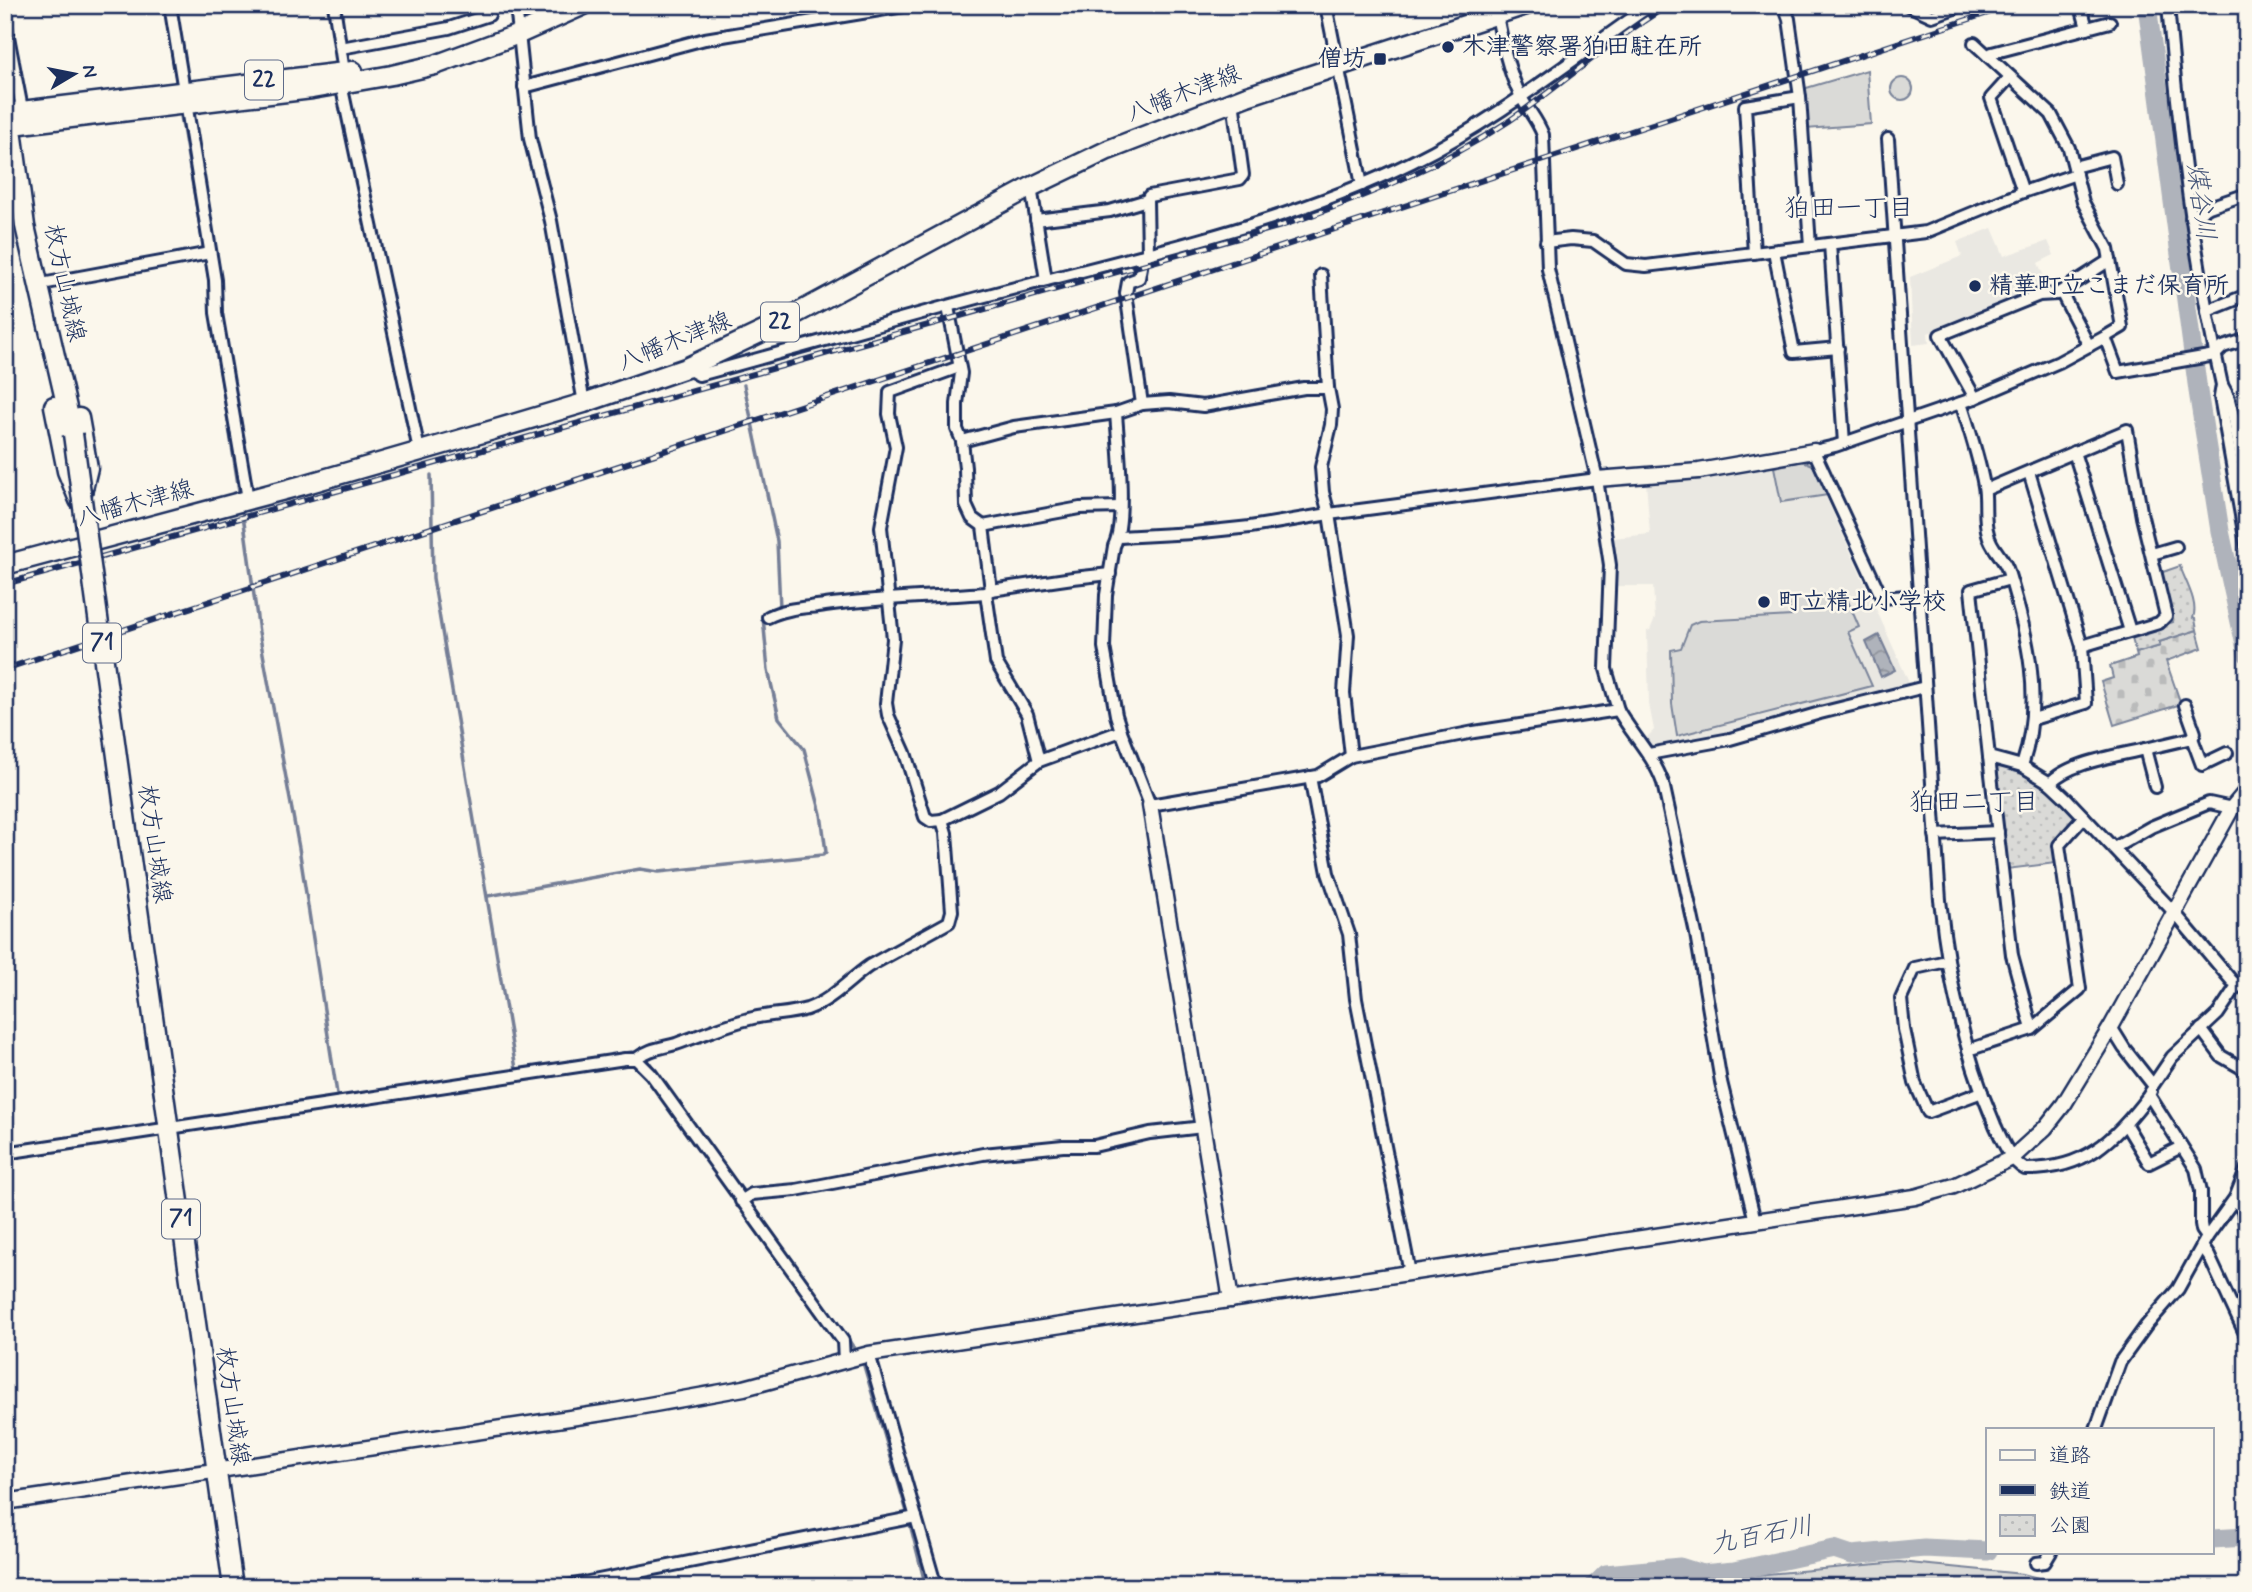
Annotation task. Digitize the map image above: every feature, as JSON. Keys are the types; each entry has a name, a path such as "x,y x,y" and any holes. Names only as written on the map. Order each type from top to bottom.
{"main road":[{"name":"22","path":"518,31 572,5"},
{"name":"22","path":"13,118 343,78 436,57 518,31 584,5"},
{"name":"八幡木津線","path":"5,565 584,403 686,368 766,330 1031,187 1127,142 1496,10 1526,5"},
{"name":"枚方山城線","path":"13,118 25,226 73,435 233,1587"},
{"name":"71","path":"25,226 47,284 66,358 88,468 80,502"},
{"name":"71","path":"25,226 41,351 67,471 80,502 86,542"}],"street":[{"path":"170,5 211,253 216,313 248,499"},
{"path":"334,5 343,78 419,450"},
{"path":"341,48 449,28 489,15 492,5"},
{"path":"516,5 530,139 551,220 584,403"},
{"path":"524,87 705,39 910,5"},
{"path":"1326,5 1362,185"},
{"path":"686,368 699,375 1146,255 1288,212 1362,185 1447,144 1521,98 1651,5"},
{"path":"1784,5 1789,19 1800,97 1810,246"},
{"path":"1910,6 1932,16 1963,5"},
{"path":"2168,5 2191,218 2212,355 2234,419 2247,498"},
{"path":"1496,10 1511,71 1521,98 1539,123 1543,135 1548,269 1597,479 1610,565 1606,668 1618,710 1660,773 1666,793 1696,934 1721,1082 1755,1221"},
{"path":"2082,10 2087,28"},
{"path":"5,21 13,118"},
{"path":"1987,57 1992,52 2110,22"},
{"path":"1118,537 1205,532 1597,479 1699,471 1814,451 1975,398 2059,362 2105,337 2122,327 2108,249 2084,202 2068,148 2051,114 1974,43"},
{"path":"2010,77 1991,97 2023,192"},
{"path":"1754,253 1745,106 1800,97"},
{"path":"1036,220 1110,211 1147,200 1149,196 1240,179 1243,175 1234,102"},
{"path":"1888,139 1935,835 1947,961 1968,1050 1982,1092 2012,1158 2021,1168 2028,1170 2078,1161 2098,1150 2126,1125 2172,1057 2218,1014 2242,987 2232,981 2173,911 2050,783 2022,766 1989,757"},
{"path":"1546,242 1571,239 1593,241 1626,264 1646,266 1931,231 2112,157 2117,184"},
{"path":"1031,187 1046,280"},
{"path":"2191,218 2209,207 2247,194"},
{"path":"1142,404 1126,293 1128,282 1139,278 1146,255 1147,200"},
{"path":"1830,244 1844,443"},
{"path":"1774,251 1794,352 1838,348"},
{"path":"47,284 211,253"},
{"path":"1975,398 1940,335 2039,295 2057,294 2110,260"},
{"path":"1321,275 1328,388 1332,409 1321,467 1348,635 1345,693 1351,756"},
{"path":"2061,292 2089,346"},
{"path":"2207,311 2247,295"},
{"path":"948,307 961,373 957,429 962,441 966,505 972,519 983,526 1080,508 1120,507"},
{"path":"2105,337 2118,373 2212,355 2223,347 2247,339"},
{"path":"960,367 890,392 888,414 896,456 881,527 893,639 886,703 888,715 905,752 925,817 931,821 942,820 999,792 1039,761 1121,731"},
{"path":"2222,385 2220,397 2247,549"},
{"path":"962,441 1014,427 1116,413 1142,404 1169,402 1203,406 1304,388 1328,388"},
{"path":"1961,403 1980,463 1985,490 1987,532 1993,548 2006,566 2027,634 2033,719 2022,766"},
{"path":"1116,413 1120,507 1104,624 1104,648 1116,715 1150,805 1231,1300"},
{"path":"1985,490 2127,430 2142,517 2166,616 2159,623 2082,646"},
{"path":"1814,451 1882,598 1919,595"},
{"path":"2074,452 2130,631"},
{"path":"2029,472 2082,646 2087,703 2033,719"},
{"path":"983,526 996,662 1027,714 1039,761"},
{"path":"2152,554 2176,547"},
{"path":"768,617 779,611 890,598 989,592 1110,574"},
{"path":"2010,579 1971,590 2012,955 2032,1029"},
{"path":"1649,754 1730,739 1925,687"},
{"path":"2050,783 2059,774 2096,761 2192,738 2195,733 2185,705"},
{"path":"1150,805 1318,776 1351,756 1474,732 1618,710"},
{"path":"2192,738 2202,765 2227,753"},
{"path":"2145,749 2155,787"},
{"path":"1310,777 1328,873 1349,934 1356,999 1410,1273"},
{"path":"5,1502 664,1402 744,1388 869,1354 1932,1193 1964,1182 2012,1158 2045,1128 2064,1104 2111,1027 2232,808 2245,797"},
{"path":"2114,848 2151,827 2209,803 2232,808"},
{"path":"1968,1050 2032,1029 2080,989 2059,845 2084,817"},
{"path":"5,1153 636,1059 645,1052 676,1044 714,1028 755,1017 808,1008 848,985 869,966 949,922 952,911 946,833 942,820"},
{"path":"1935,835 1998,832"},
{"path":"1947,961 1915,968 1901,999 1915,1083 1928,1112 1982,1092"},
{"path":"2111,1027 2196,1169 2200,1180 2204,1241 2247,1336"},
{"path":"2201,1029 2221,1056 2247,1071"},
{"path":"636,1059 651,1074 843,1341 844,1361"},
{"path":"2126,1125 2149,1163 2181,1147"},
{"path":"741,1201 752,1194 796,1190 983,1154 1063,1146 1094,1146 1150,1133 1203,1127"},
{"path":"2096,1428 2120,1362 2178,1289 2204,1241 2235,1198 2247,1168"},
{"path":"2235,1198 2244,1211 2247,1237"},
{"path":"869,1354 936,1587"},
{"path":"563,1587 916,1517"}],"shaded area":[{"name":"精華町立こまだ保育所","path":"1992,228 2004,256 2048,241 2054,255 2038,263 2046,281 2039,285 2040,288 1928,333 1929,343 1913,345 1910,277 1962,256 1957,242"},
{"name":"町立精北小学校","path":"1774,467 1781,502 1825,495 1911,687 1729,736 1652,751 1645,739 1654,730 1649,704 1647,631 1655,618 1653,586 1617,586 1613,538 1650,534 1646,482 1700,479"}],"green space":[{"path":"1867,70 1871,124 1806,129 1803,89"},
{"path":"1902,78 1910,81 1913,89 1910,97 1902,100 1894,97 1891,89 1894,81"},
{"path":"1803,461 1813,465 1828,495 1781,502 1774,467"},
{"path":"2180,566 2193,599 2193,618 2197,630 2159,642 2160,646 2136,653 2131,635 2173,622 2160,573"},
{"path":"1844,592 1859,627 1848,632 1872,686 1677,736 1672,704 1671,650 1681,648 1690,625 1699,621 1791,616 1789,600"},
{"path":"2197,630 2202,648 2166,661 2181,704 2114,725 2101,682 2113,678 2110,666 2137,657 2136,653 2160,646 2159,642"},
{"path":"2000,764 2041,784 2076,815 2075,822 2054,843 2056,863 2007,869 1994,768"},
{"path":"1899,1562 2023,1574 2073,1587 1665,1587 1745,1576"}],"water":[{"path":"1879,635 1895,670 1881,677 1866,642"}],"waterway":[{"path":"165,5 177,85"},
{"name":"煤谷川","path":"2147,5 2198,391 2220,531 2247,654"},
{"path":"180,110 210,285"},
{"path":"210,300 240,497"},
{"path":"744,385 777,541 778,609"},
{"path":"431,475 433,578 516,1069"},
{"path":"242,508 259,632 299,848 338,1100"},
{"path":"488,896 640,869 659,872 823,855 826,852 821,814 804,749 779,718 768,670 765,616"},
{"path":"460,1079 632,1052 646,1057 657,1074"},
{"path":"142,1127 162,1124"},
{"path":"789,1257 825,1307"},
{"path":"846,1336 857,1353"},
{"path":"862,1359 926,1587"},
{"name":"九百石川","path":"2214,1539 2247,1537"},
{"name":"九百石川","path":"1593,1587 1606,1574 1680,1567 1702,1574 1734,1571 1834,1549 1852,1555 1924,1548 1986,1551"}],"railway":[{"path":"5,584 1281,226 1398,181 1482,138 1669,5"},
{"path":"5,669 2012,5"}],"place":[{"name":"木津警察署狛田駐在所","path":"1448,47"},
{"name":"僧坊","path":"1380,59"},
{"name":"精華町立こまだ保育所","path":"1975,286"},
{"name":"町立精北小学校","path":"1764,602"}],"district":[{"name":"狛田一丁目","path":"1849,209"},
{"name":"狛田二丁目","path":"1974,803"}]}
